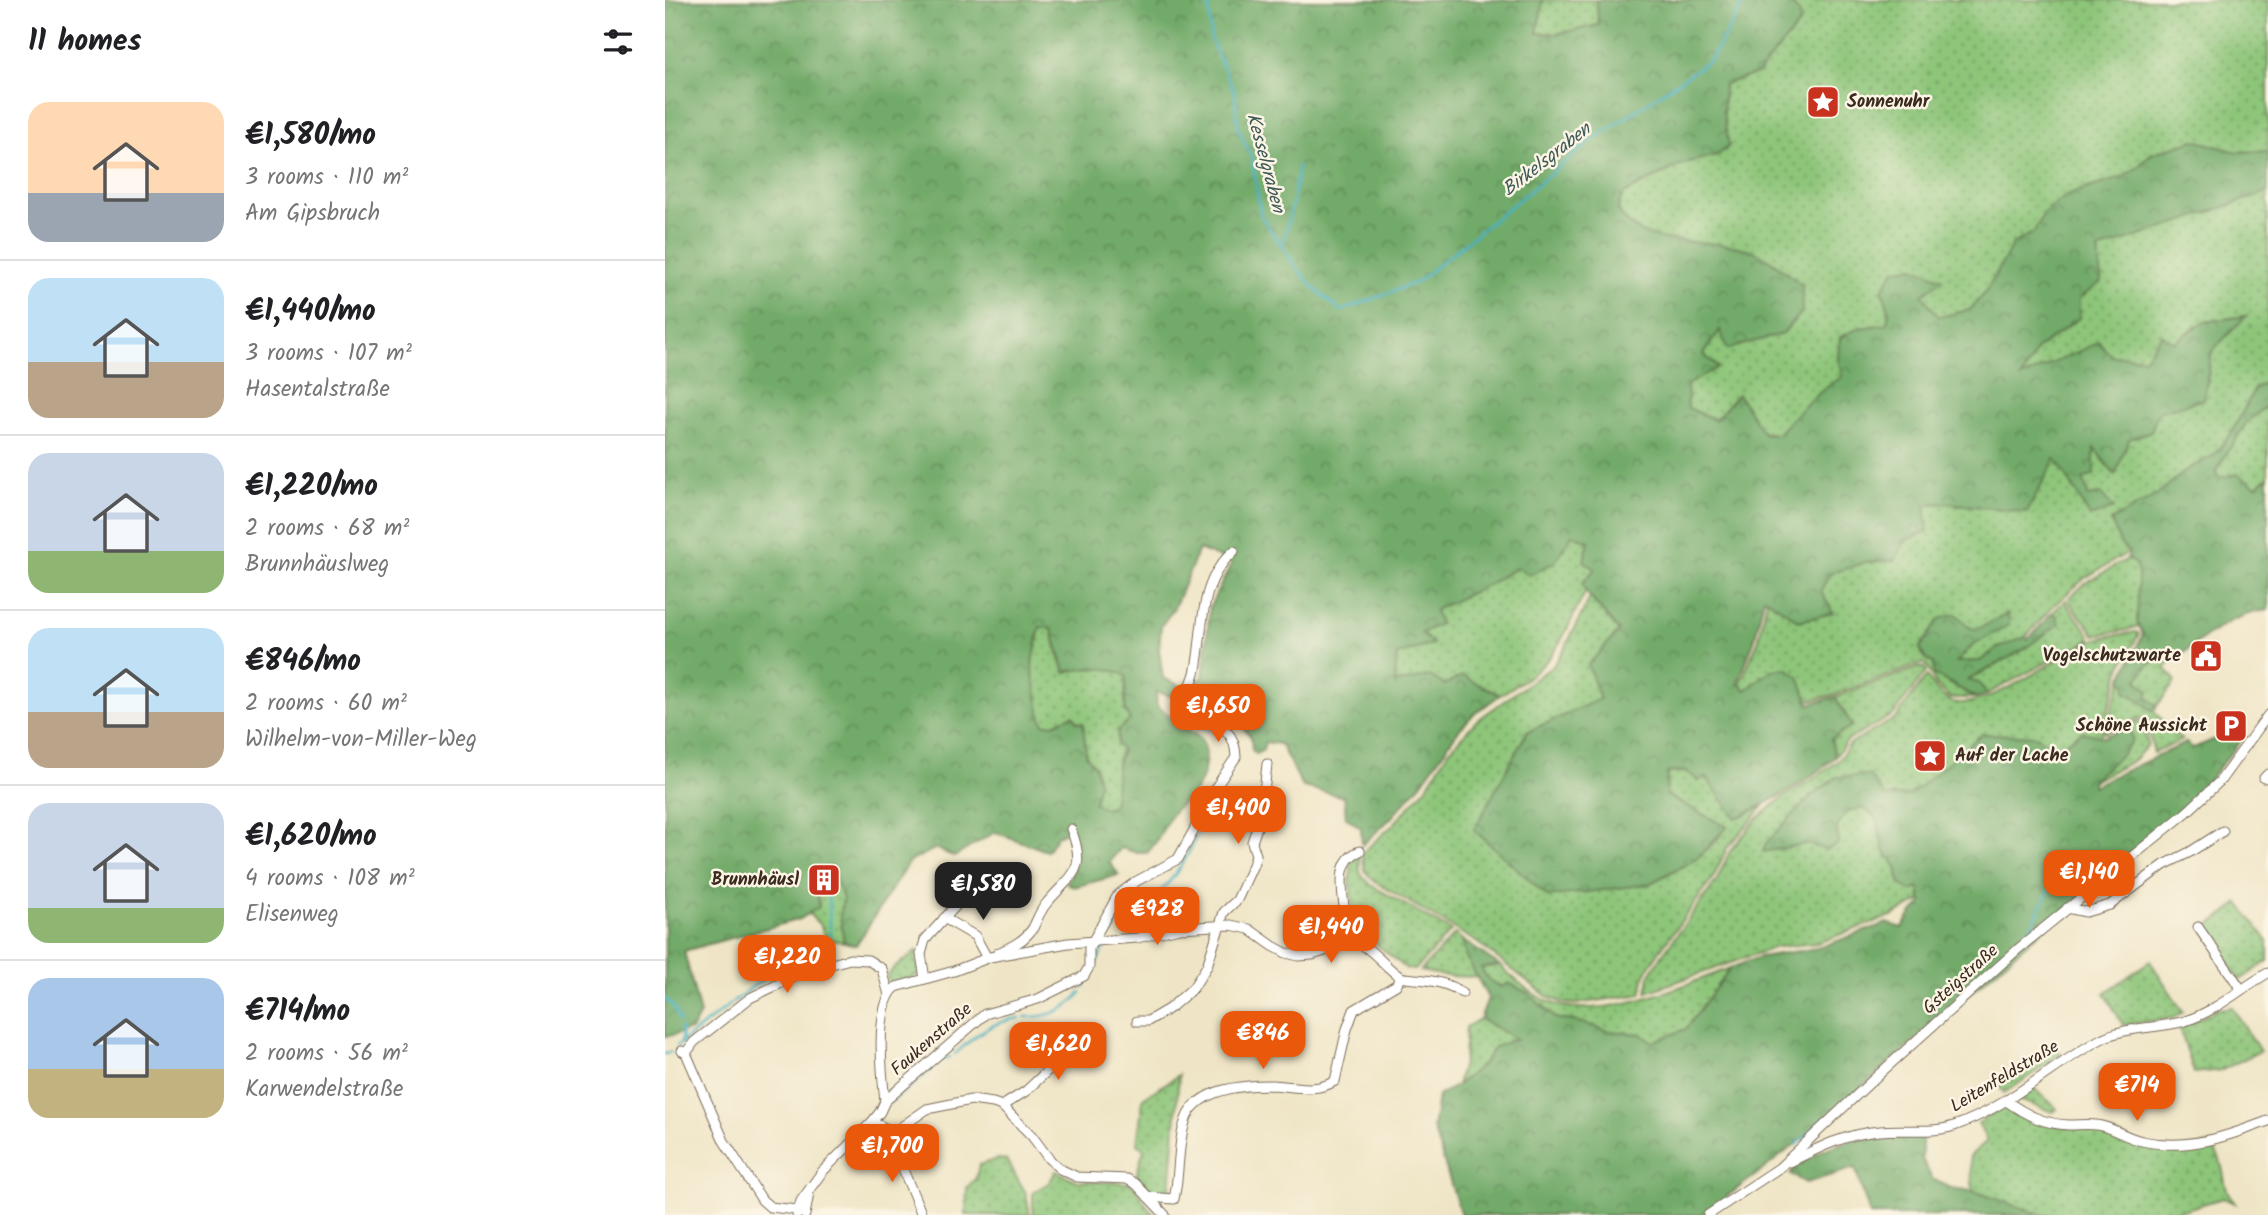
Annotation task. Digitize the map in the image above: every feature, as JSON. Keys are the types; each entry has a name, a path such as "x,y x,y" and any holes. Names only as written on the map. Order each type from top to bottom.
{"street":[{"path":"1093,941 1122,891 1178,859 1199,821 1200,811 1236,757 1230,732 1225,727 1205,721 1186,710 1184,699 1196,673 1204,601 1224,559 1234,551"},
{"name":"Gsteigstraße","path":"1779,1168 1877,1076 2067,908 2212,789 2268,715"},
{"path":"1137,1021 1148,1021 1170,1008 1193,988 1209,960 1227,908 1237,900 1256,855 1252,842 1262,812 1267,764"},
{"path":"889,995 896,987 954,971 1021,943 1046,904 1075,873 1079,847 1071,829"},
{"path":"2067,908 2086,912 2109,905 2164,864 2190,852 2223,831"},
{"path":"1346,940 1340,886 1348,862 1353,854 1360,851"},
{"path":"925,979 921,954 923,944 989,869"},
{"path":"944,918 975,936 989,957"},
{"path":"989,957 1041,947 1125,940 1179,928 1220,925 1249,929 1273,946 1299,956 1312,956 1346,940 1352,940 1401,978 1443,984 1462,993"},
{"path":"2198,927 2241,989"},
{"name":"Faukenstraße","path":"885,1101 985,1014 1038,999 1081,979 1088,971 1089,948 1093,941"},
{"path":"858,958 871,961 881,969 889,995 881,1037 885,1101 872,1122 827,1167 800,1213 770,1207 762,1200 724,1141 683,1051 757,993 821,967 858,958"},
{"name":"Leitenfeldstraße","path":"1779,1168 1814,1150 1863,1133 1882,1130 1943,1130 1976,1118 2104,1038 2184,1021 2268,973"},
{"path":"894,1132 927,1109 971,1100 1002,1107 1032,1136 1060,1170 1077,1178 1127,1179 1136,1184 1166,1215 1174,1199 1186,1120 1193,1105 1223,1090 1273,1085 1319,1088 1335,1081 1347,1029 1355,1010 1397,985 1401,978"},
{"path":"1002,1107 1026,1091 1062,1057 1097,1030"},
{"path":"2005,1100 2040,1121 2096,1125 2119,1131 2140,1141 2170,1145 2213,1141 2268,1121"},
{"path":"872,1122 894,1132 900,1142 909,1186 922,1215"},
{"path":"1708,1215 1779,1168"},
{"path":"1148,1197 1174,1199"}],"green space":[{"path":"665,0 1543,0 1537,33 1556,34 1599,25 1596,0 1788,0 1799,12 1801,22 1757,74 1724,84 1723,112 1729,146 1719,154 1682,164 1625,193 1618,210 1629,224 1643,233 1678,241 1736,246 1753,251 1802,285 1802,312 1782,334 1727,349 1720,330 1703,354 1718,367 1687,385 1688,408 1715,420 1738,394 1764,434 1778,434 1808,403 1842,377 1838,356 1840,337 1859,328 1887,324 1889,310 1882,290 1895,269 1914,267 1943,279 1922,295 1939,317 1970,310 1987,290 2013,244 2034,232 2045,212 2069,194 2121,178 2151,154 2194,140 2237,152 2268,151 2268,192 2098,250 2101,282 2079,298 2079,318 2037,349 2021,378 2099,342 2111,356 2144,358 2162,334 2174,342 2204,322 2246,316 2212,351 2204,399 2158,412 2151,431 2129,439 2115,475 2094,448 2094,475 2083,479 2089,497 2101,494 2114,508 2090,517 2055,459 2027,512 1947,503 1925,504 1928,532 1905,540 1895,560 1866,562 1829,574 1821,591 1833,613 1799,621 1764,597 1755,638 1738,683 1746,690 1772,670 1787,668 1799,677 1809,704 1835,697 1852,726 1831,739 1835,757 1813,775 1762,806 1736,818 1705,777 1699,781 1685,771 1667,773 1666,795 1727,827 1696,859 1649,884 1548,897 1474,830 1527,732 1600,699 1588,665 1619,631 1586,592 1582,583 1595,569 1584,561 1589,541 1572,535 1555,562 1529,575 1517,567 1435,610 1440,624 1421,633 1433,644 1397,655 1395,683 1430,676 1445,685 1462,676 1500,695 1473,715 1458,731 1421,784 1362,845 1361,828 1346,817 1344,797 1303,787 1280,744 1265,742 1263,750 1256,754 1252,750 1251,737 1241,725 1244,722 1236,717 1229,727 1186,710 1187,690 1203,677 1210,606 1232,563 1199,549 1174,608 1161,626 1159,650 1163,678 1186,688 1178,698 1156,692 1157,706 1201,739 1205,753 1204,768 1191,796 1174,811 1147,853 1121,848 1109,862 1119,875 1074,887 1067,883 1077,860 1071,829 1057,836 1047,851 995,832 954,857 936,848 909,862 856,945 844,942 840,916 843,899 831,865 815,872 819,907 800,919 684,951 700,1014 691,1030 665,1037","holes":["1040,627 1052,629 1065,672 1104,669 1126,676 1125,710 1130,720 1118,730 1117,744 1122,751 1113,805 1104,808 1094,803 1099,783 1095,767 1086,755 1083,723 1077,722 1073,715 1054,724 1044,724 1041,718 1032,667"]},
{"path":"1543,0 1596,0 1599,25 1556,34 1537,33"},
{"path":"1788,0 2268,0 2268,151 2237,152 2194,140 2151,154 2121,178 2069,194 2045,212 2034,232 2013,244 1987,290 1970,310 1939,317 1922,295 1942,279 1882,290 1889,310 1887,325 1859,328 1838,356 1842,377 1808,403 1778,434 1732,426 1688,408 1687,385 1717,367 1703,354 1720,330 1802,285 1772,262 1680,240 1655,238 1625,222 1618,210 1625,193 1682,164 1719,154 1728,146 1723,112 1724,83 1757,74 1799,12"},
{"path":"2268,192 2268,381 2255,388 2231,434 2213,456 2188,469 2155,496 2111,521 2129,552 2085,578 2053,606 2026,637 1996,649 1980,661 1957,662 1972,646 2008,625 2007,614 1976,630 1967,626 1956,614 1920,648 1924,658 1968,695 1977,698 1950,698 1936,685 1923,663 1833,695 1808,701 1799,677 1772,670 1746,690 1740,684 1759,639 1767,599 1799,621 1832,613 1821,591 1829,574 1866,562 1895,560 1925,504 1947,503 2027,512 2055,458 2070,478 2073,490 2089,497 2083,479 2094,475 2093,447 2114,474 2129,439 2151,431 2158,412 2204,399 2212,351 2245,316 2204,322 2145,358 2111,356 2099,343 2021,379 2037,349 2079,318 2079,298 2101,282 2098,250"},
{"path":"2268,381 2268,404 2246,423 2215,472 2220,478 2237,474 2256,486 2268,477 2268,610 2254,612 2229,622 2173,661 2165,654 2147,666 2137,680 2149,691 2147,697 2157,706 2153,711 2126,693 2122,678 2143,634 2137,622 2136,564 2127,559 2129,552 2121,545 2111,521 2155,496 2188,469 2213,456 2231,434 2255,388"},
{"path":"2268,404 2268,477 2256,486 2237,474 2220,478 2215,472 2246,423"},
{"path":"1572,535 1589,541 1596,569 1582,583 1586,592 1559,643 1538,669 1500,695 1462,676 1445,685 1395,683 1397,655 1433,644 1421,633 1434,610 1491,583"},
{"path":"2127,559 2136,563 2138,574 2138,626 2094,635 2069,598 2087,582"},
{"path":"1590,597 1619,631 1600,699 1527,732 1475,830 1548,896 1649,884 1696,859 1714,843 1727,827 1666,795 1667,773 1681,772 1702,777 1715,789 1736,818 1764,806 1727,848 1713,878 1658,953 1645,974 1641,994 1576,1004 1548,997 1478,943 1374,881 1365,871 1362,853 1394,824 1426,788 1448,752 1476,721 1553,666"},
{"path":"2066,600 2091,639 1987,694 1979,683 1967,680 2023,650 2057,616 2052,613"},
{"path":"2052,613 2057,616 2059,624 2023,650 1968,680 1979,683 1987,694 1977,698 1934,675 1933,663 1925,658 1920,648 1939,619 1956,614 1967,626 1976,630 2008,614 2009,625 1972,646 1957,662 1980,661 1996,649 2026,637 2028,640"},
{"path":"1040,627 1052,629 1065,672 1104,669 1126,676 1125,710 1130,720 1117,762 1113,805 1104,808 1094,803 1095,767 1086,755 1083,723 1077,722 1073,715 1054,724 1044,724 1041,718 1032,667"},
{"path":"2136,632 2139,634 2122,664 2100,737 2081,732 2056,749 2036,736 1982,734 1910,795 1886,797 1837,777 1811,796 1764,851 1811,841 1831,830 1847,811 1864,808 1876,818 1884,850 1897,867 1900,884 1919,886 1922,900 1894,915 1817,943 1776,947 1647,992 1649,976 1662,955 1717,880 1730,851 1756,820 1782,798 1839,760 1850,744 1896,718 1927,676 1945,698 1953,702 1968,702 2004,690 2094,640"},
{"path":"2166,654 2173,661 2165,668 2176,681 2157,706 2146,697 2137,680 2147,666"},
{"path":"1920,667 1925,668 1926,672 1893,715 1847,741 1835,757 1831,740 1852,725 1835,697"},
{"path":"2122,678 2136,697 2182,740 2154,753 2147,724 2139,718 2104,732"},
{"path":"2139,721 2144,725 2148,745 2133,761 2092,781 2133,738 2128,727"},
{"path":"2128,727 2133,738 2129,745 2092,781 2092,786 2186,743 2193,748 2238,732 2243,732 2243,738 2195,797 1809,1133 1760,1172 1701,1215 1461,1215 1433,1128 1438,1096 1483,1064 1494,1047 1517,1039 1480,1019 1488,998 1466,957 1462,940 1499,965 1481,968 1488,980 1501,987 1509,983 1529,994 1555,1018 1607,1031 1640,1034 1653,1042 1686,1029 1730,968 1760,957 1818,948 1887,923 1902,928 1922,904 1919,887 1912,891 1900,884 1897,867 1884,851 1876,818 1864,808 1847,811 1837,827 1838,844 1827,850 1806,844 1763,852 1766,843 1811,796 1837,777 1869,775 1886,797 1910,795 1982,734 2036,736 2056,749 2082,732 2104,737"},
{"path":"1359,855 1360,873 1371,885 1451,931 1415,970 1407,969 1355,927 1350,883 1351,861"},
{"path":"832,865 843,899 840,916 844,942 827,939 820,925 808,913 819,906 815,872"},
{"path":"2239,903 2268,941 2268,961 2240,980 2204,929"},
{"path":"1455,934 1462,940 1466,957 1478,977 1447,976 1420,971"},
{"path":"917,951 916,962 922,973 891,986 887,976"},
{"path":"2150,961 2183,1012 2173,1018 2123,1025 2105,993"},
{"path":"1499,965 1540,998 1567,1007 1589,1008 1639,1000 1730,968 1686,1029 1653,1043 1640,1034 1607,1031 1554,1018 1544,1006 1488,980 1481,968"},
{"path":"2232,1007 2260,1051 2222,1070 2194,1073 2180,1029 2218,1009"},
{"path":"1480,1019 1518,1039 1494,1047 1483,1064 1457,1085 1464,1059 1466,1027"},
{"path":"2057,1048 2061,1055 2004,1093 1998,1085"},
{"path":"1179,1075 1170,1191 1166,1196 1155,1193 1136,1176 1144,1149 1137,1144 1143,1098"},
{"path":"2032,1085 2057,1109 2053,1112 2013,1098"},
{"path":"2004,1106 2039,1124 2097,1129 2145,1147 2177,1149 2212,1144 2220,1160 2226,1187 2235,1203 2223,1198 2166,1215 2042,1215 1973,1191 1970,1156 1987,1141 1978,1123"},
{"path":"1922,1135 1922,1159 1932,1179 1951,1188 1973,1191 2042,1215 1870,1215 1855,1168 1806,1183 1790,1174 1802,1163 1830,1147 1860,1139"},
{"path":"998,1159 1006,1160 1026,1193 1030,1215 966,1215 967,1188 976,1178 979,1165"},
{"path":"1056,1171 1077,1181 1130,1183 1155,1215 1033,1215 1033,1192 1049,1183"}],"waterway":[{"name":"Birkelsgraben","path":"1209,0 1211,40 1235,93 1238,128 1252,159 1261,216 1299,271 1341,311 1417,282 1590,142 1710,60 1743,0"},
{"name":"Kesselgraben","path":"1282,248 1298,166"},
{"path":"1184,691 1178,698 1187,720 1197,726 1221,732"},
{"path":"1112,934 1125,913 1155,896 1172,878 1194,842 1207,807"},
{"path":"2024,940 2051,887"},
{"path":"677,1046 755,985 782,969 832,953 828,892"},
{"path":"1084,987 1105,946"},
{"path":"1025,1017 1056,1012 1070,1004 1081,992"},
{"path":"665,999 673,1006 680,1021"},
{"path":"955,1054 985,1030 1000,1022 1020,1018"},
{"path":"681,1028 682,1044"},
{"path":"665,1054 671,1052"},
{"path":"935,1065 949,1057"},
{"path":"889,1103 931,1070"},
{"path":"1796,1145 1825,1119"}],"place":[{"name":"Sonnenuhr","path":"1823,102"},
{"name":"Vogelschutzwarte","path":"2206,656"},
{"name":"Schöne Aussicht","path":"2231,726"},
{"name":"Auf der Lache","path":"1930,756"},
{"name":"Brunnhäusl","path":"824,880"}]}
